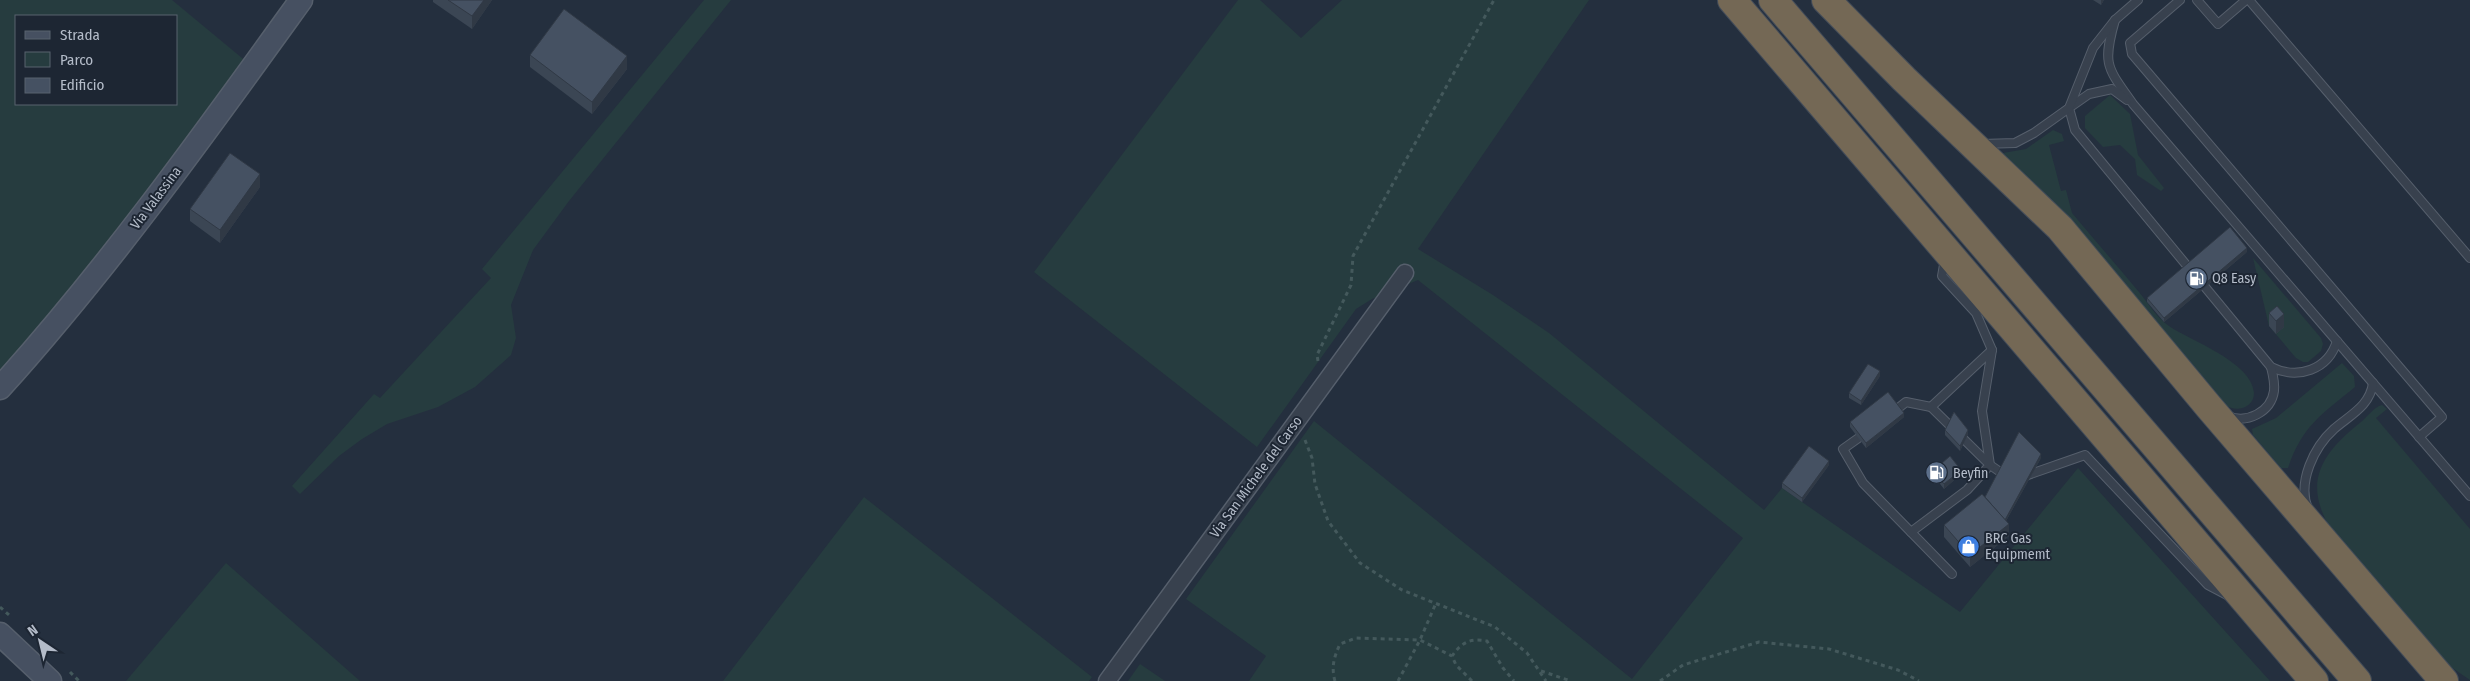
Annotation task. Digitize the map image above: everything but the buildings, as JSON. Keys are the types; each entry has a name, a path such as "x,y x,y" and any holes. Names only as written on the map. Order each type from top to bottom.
{"highway":[{"path":"1732,0 2314,681"},
{"path":"1773,0 2357,681"},
{"path":"1826,0 2060,228 2209,408 2444,681"}],"street":[{"name":"Via Valassina","path":"0,388 78,300 300,0"},
{"name":"Via San Michele del Carso","path":"1107,681 1405,273"},
{"path":"0,634 50,681"}],"lane":[{"path":"2138,0 2115,20 2092,48 2069,108 2075,130 2188,267"},
{"path":"2180,0 2130,43 2132,54 2442,416 2419,436"},
{"path":"2197,0 2218,24 2248,0 2470,258"},
{"path":"2115,20 2107,47 2110,71 2133,104 2470,496"},
{"path":"1971,143 2015,143 2034,133 2089,94 2112,89 2133,104"},
{"path":"1946,252 1942,276 1976,313 1992,350 1982,411 1990,465"},
{"path":"2205,287 2271,367 2291,374 2306,372 2323,363 2333,354 2337,341"},
{"path":"1931,407 1992,350"},
{"path":"2209,408 2236,420 2255,417 2267,408 2274,392 2271,367"},
{"path":"2319,534 2307,505 2305,479 2314,454 2333,430 2364,405 2372,393 2373,383"},
{"path":"1882,420 1906,402 1931,407 1990,465 2012,480"},
{"path":"1875,426 1843,449 1863,483 1952,574"},
{"path":"2021,477 2084,455 2208,585 2250,608"},
{"path":"1911,532 1967,490 1990,465"}],"path":[{"path":"1322,386 1317,355 1351,285 1353,256 1494,0"},
{"path":"1305,409 1304,436 1312,458 1315,484 1328,521 1360,563 1402,590 1495,627 1527,653 1541,670 1546,681"},
{"path":"1398,681 1420,640 1436,603"},
{"path":"1335,681 1332,672 1334,658 1340,644 1356,638 1420,640 1452,656 1456,665 1472,681"},
{"path":"1452,656 1460,645 1473,638 1487,641 1503,668 1514,681"},
{"path":"1660,681 1683,665 1759,642 1829,649 1898,670 1919,681"},
{"path":"1541,670 1571,681"}],"green space":[{"path":"0,0 172,0 248,63 86,278 0,374"},
{"path":"704,0 731,0 569,201 533,250 511,305 516,338 511,355 475,387 438,407 387,424 362,439 339,456 300,494 292,486 374,394 380,398 491,278 482,269"},
{"path":"1238,0 1260,0 1301,38 1342,0 1589,0 1418,249 1493,295 1549,333 1764,510 1782,488 1960,612 2078,468 2270,681 1249,681 1266,656 1186,599 1314,421 1632,679 1743,538 1418,280 1372,299 1356,309 1257,447 1034,272"},
{"path":"2110,95 2130,114 2138,155 2164,188 2161,191 2137,175 2135,159 2120,145 2103,147 2085,128 2085,116"},
{"path":"2053,130 2062,134 2064,141 2049,145 2061,191 2066,190 2072,213 2165,323 2232,362 2243,372 2251,382 2254,393 2248,405 2235,409 2227,406 2081,233 2003,153 2026,149"},
{"path":"2253,258 2321,338 2323,344 2321,351 2308,362 2303,362 2296,358 2269,326"},
{"path":"2342,363 2354,376 2355,387 2314,422 2300,441 2288,468 2281,468 2253,435 2252,429 2276,418"},
{"path":"2382,405 2387,409 2376,418 2470,529 2470,680 2451,667 2327,522 2320,506 2317,492 2318,478 2329,454 2373,410"},
{"path":"864,497 1092,677 1089,681 723,681"},
{"path":"226,563 360,681 126,681"},
{"path":"1140,664 1165,681 1128,681"}],"place":[{"name":"Q8 Easy","path":"2196,278"},
{"name":"Beyfin","path":"1937,473"},
{"name":"BRC Gas Equipmemt","path":"1969,546"}]}
